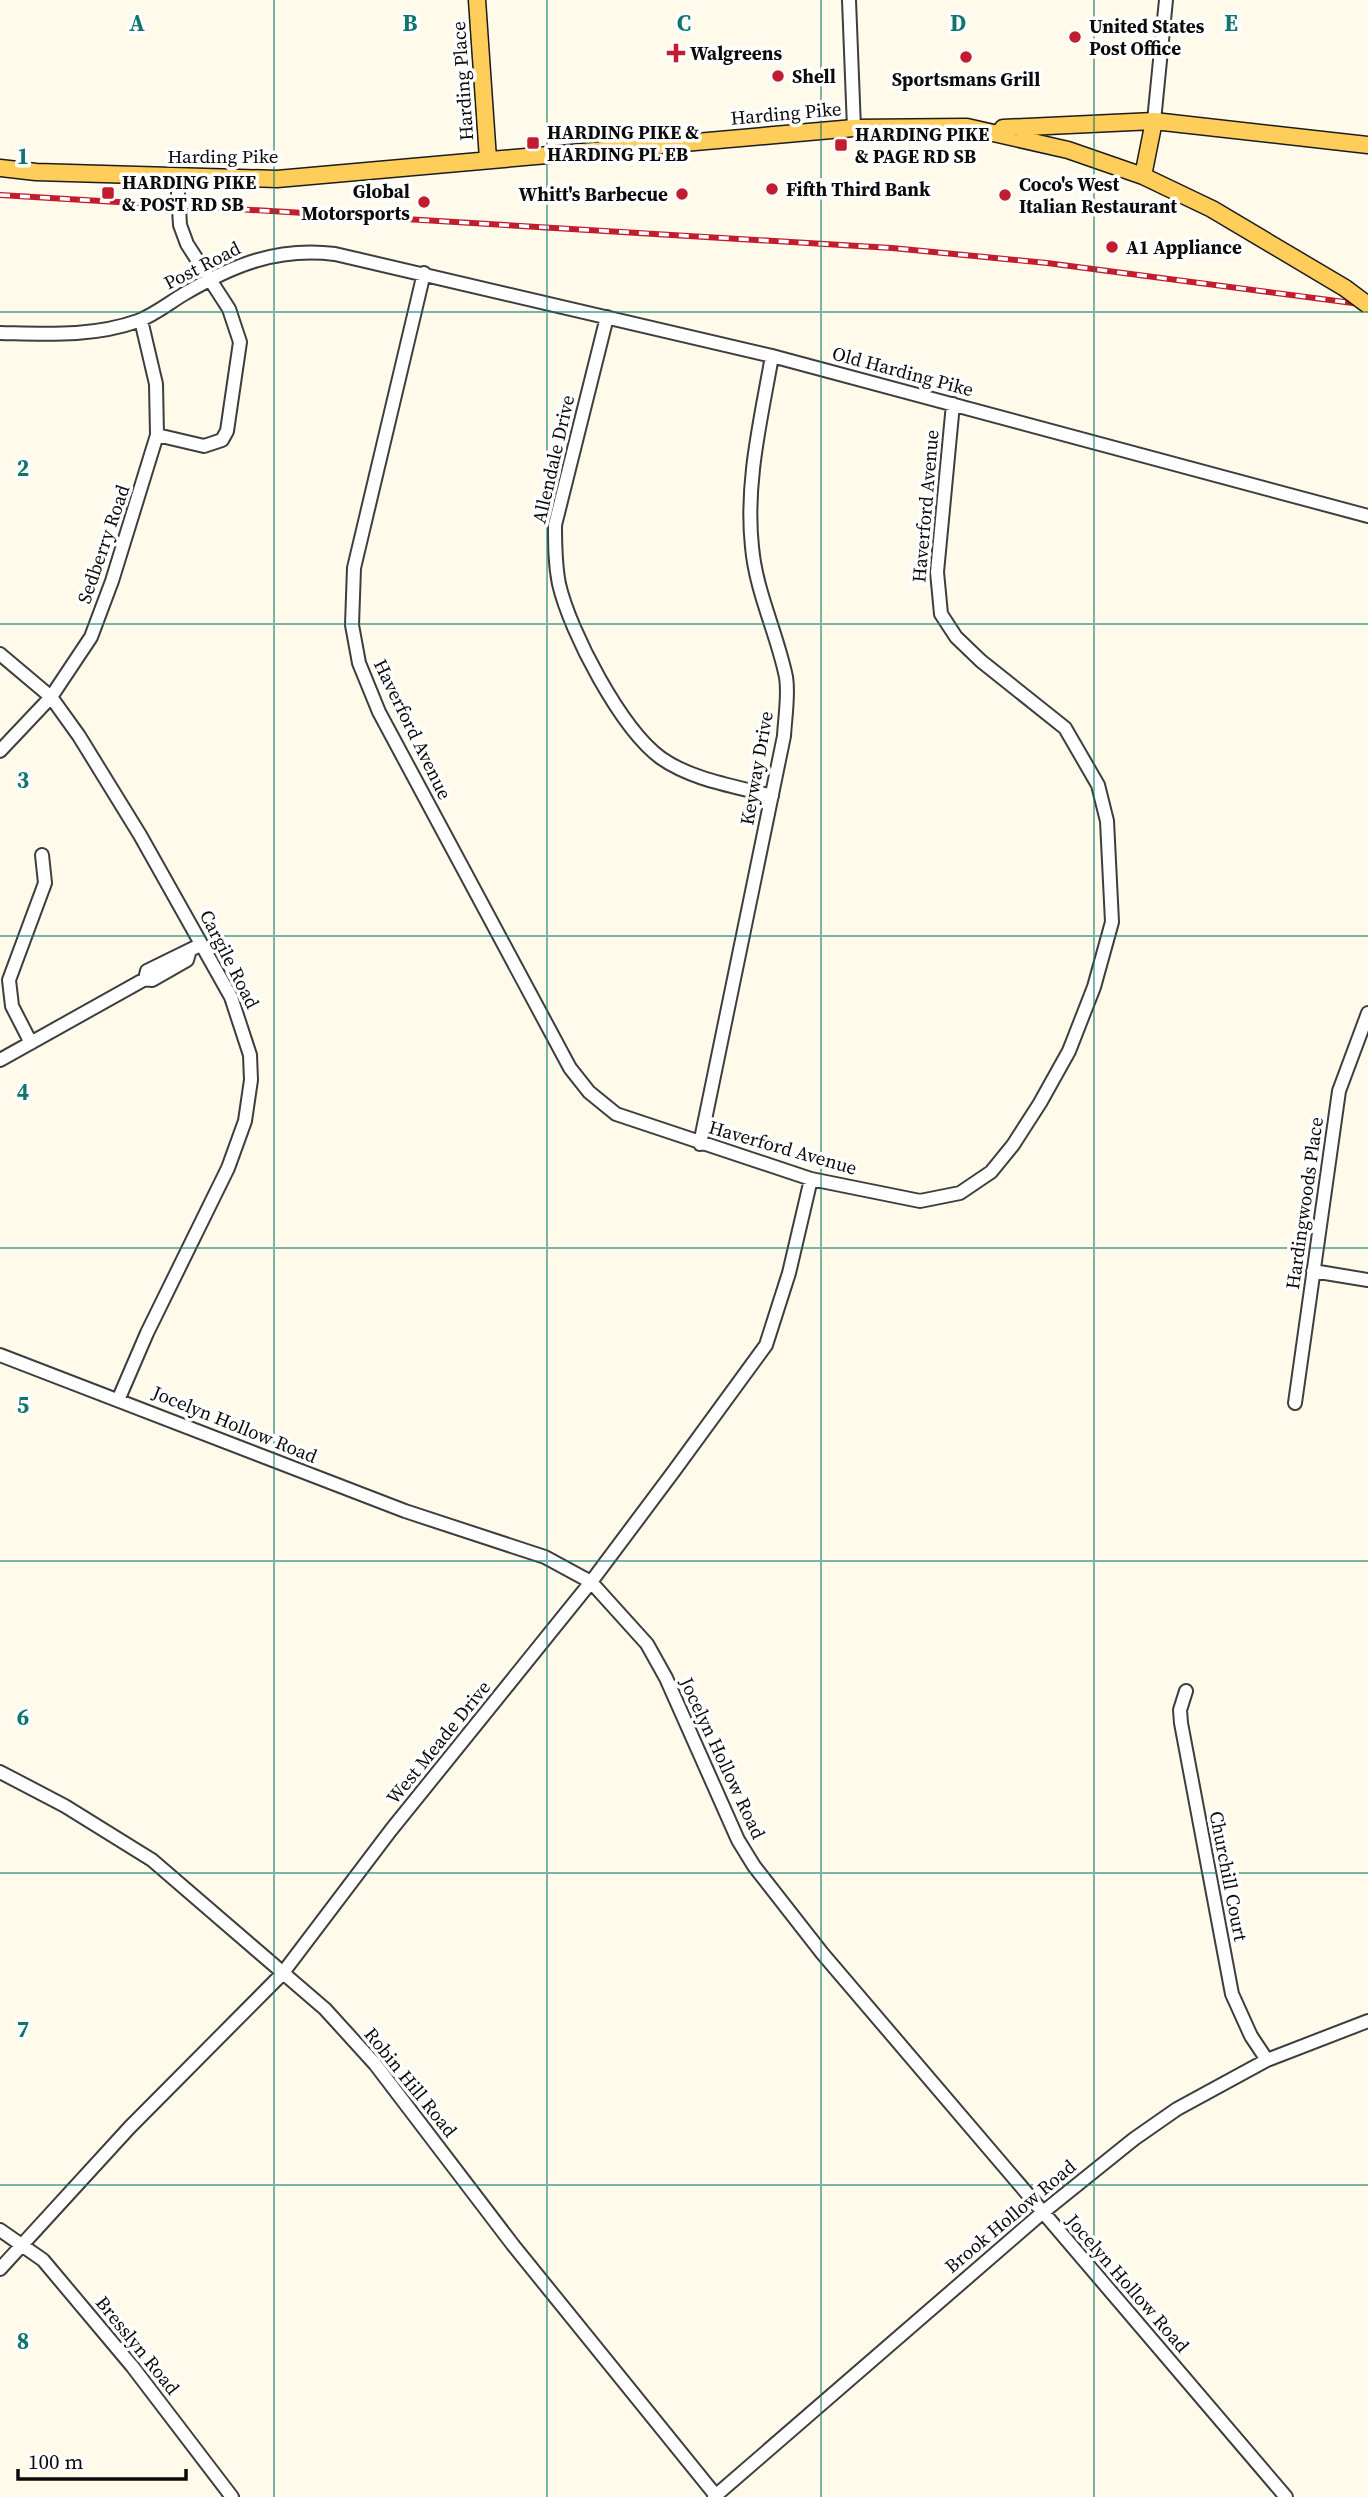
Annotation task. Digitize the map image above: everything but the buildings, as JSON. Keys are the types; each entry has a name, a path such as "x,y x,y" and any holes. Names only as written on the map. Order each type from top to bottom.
{"main road":[{"name":"Harding Place","path":"477,0 488,159"},
{"path":"983,129 1154,121 1368,145"},
{"path":"1143,176 1154,121"},
{"name":"Harding Pike","path":"0,168 177,177 277,178 855,128 927,125 983,129 1068,150 1143,176 1212,209 1345,288 1368,305"}],"street":[{"path":"849,0 855,128"},
{"path":"1154,121 1166,0"},
{"path":"157,435 204,446 222,440 227,431 240,342 229,309 191,253 180,225 177,177"},
{"name":"Post Road","path":"0,333 62,335 100,331 141,320 209,280 255,259 289,252 335,254 424,273"},
{"name":"Old Harding Pike","path":"424,273 772,356 1368,516"},
{"name":"Haverford Avenue","path":"424,273 354,569 352,625 359,663 391,736 570,1068 589,1092 617,1114 700,1144 811,1179 920,1201 960,1193 991,1172 1013,1146 1069,1051 1094,987 1112,922 1112,861 1107,821 1098,785 1083,756 1065,728 981,661 956,637 942,614 937,572 953,404"},
{"name":"Allendale Drive","path":"607,317 555,525 555,558 566,606 611,698 643,742 680,769 772,796"},
{"name":"Sedberry Road","path":"0,751 51,696 91,637 112,581 157,435 156,384 141,320"},
{"name":"Keyway Drive","path":"700,1144 784,736 786,679 760,589 752,548 750,511 752,469 772,356"},
{"name":"Cargile Road","path":"0,654 51,696 112,790 231,997 250,1055 251,1080 245,1121 217,1194 146,1334 119,1398"},
{"path":"31,1043 12,1006 9,980 45,883 42,855"},
{"path":"0,1060 145,979 147,971 202,944"},
{"name":"Hardingwoods Place","path":"1295,1403 1339,1091 1368,1013"},
{"name":"West Meade Drive","path":"0,2269 130,2127 282,1974 391,1830 592,1582 766,1345 789,1273 811,1179"},
{"path":"1313,1271 1368,1280"},
{"name":"Jocelyn Hollow Road","path":"0,1355 119,1398 405,1511 545,1557 592,1582 647,1644 666,1678 727,1819 754,1866 822,1953 1286,2497"},
{"name":"Churchill Court","path":"1186,1691 1180,1710 1181,1723 1231,1994 1251,2036 1267,2060"},
{"name":"Robin Hill Road","path":"0,1772 65,1806 152,1860 325,2009 375,2064 513,2245 716,2496"},
{"name":"Brook Hollow Road","path":"716,2496 1042,2213 1134,2139 1177,2109 1267,2060 1368,2021"},
{"name":"Bresslyn Road","path":"0,2230 43,2260 112,2341 232,2497"}],"railway":[{"path":"0,195 892,248 1047,263 1368,305"}],"place":[{"name":"United States Post Office","path":"1075,37"},
{"name":"Walgreens","path":"676,53"},
{"name":"Sportsmans Grill","path":"966,57"},
{"name":"Shell","path":"778,76"},
{"name":"HARDING PIKE & HARDING PL EB","path":"533,143"},
{"name":"HARDING PIKE & PAGE RD SB","path":"841,145"},
{"name":"Fifth Third Bank","path":"772,189"},
{"name":"HARDING PIKE & POST RD SB","path":"108,193"},
{"name":"Whitt's Barbecue","path":"682,194"},
{"name":"Coco's West Italian Restaurant","path":"1005,195"},
{"name":"Global Motorsports","path":"424,202"},
{"name":"A1 Appliance","path":"1112,247"}]}
